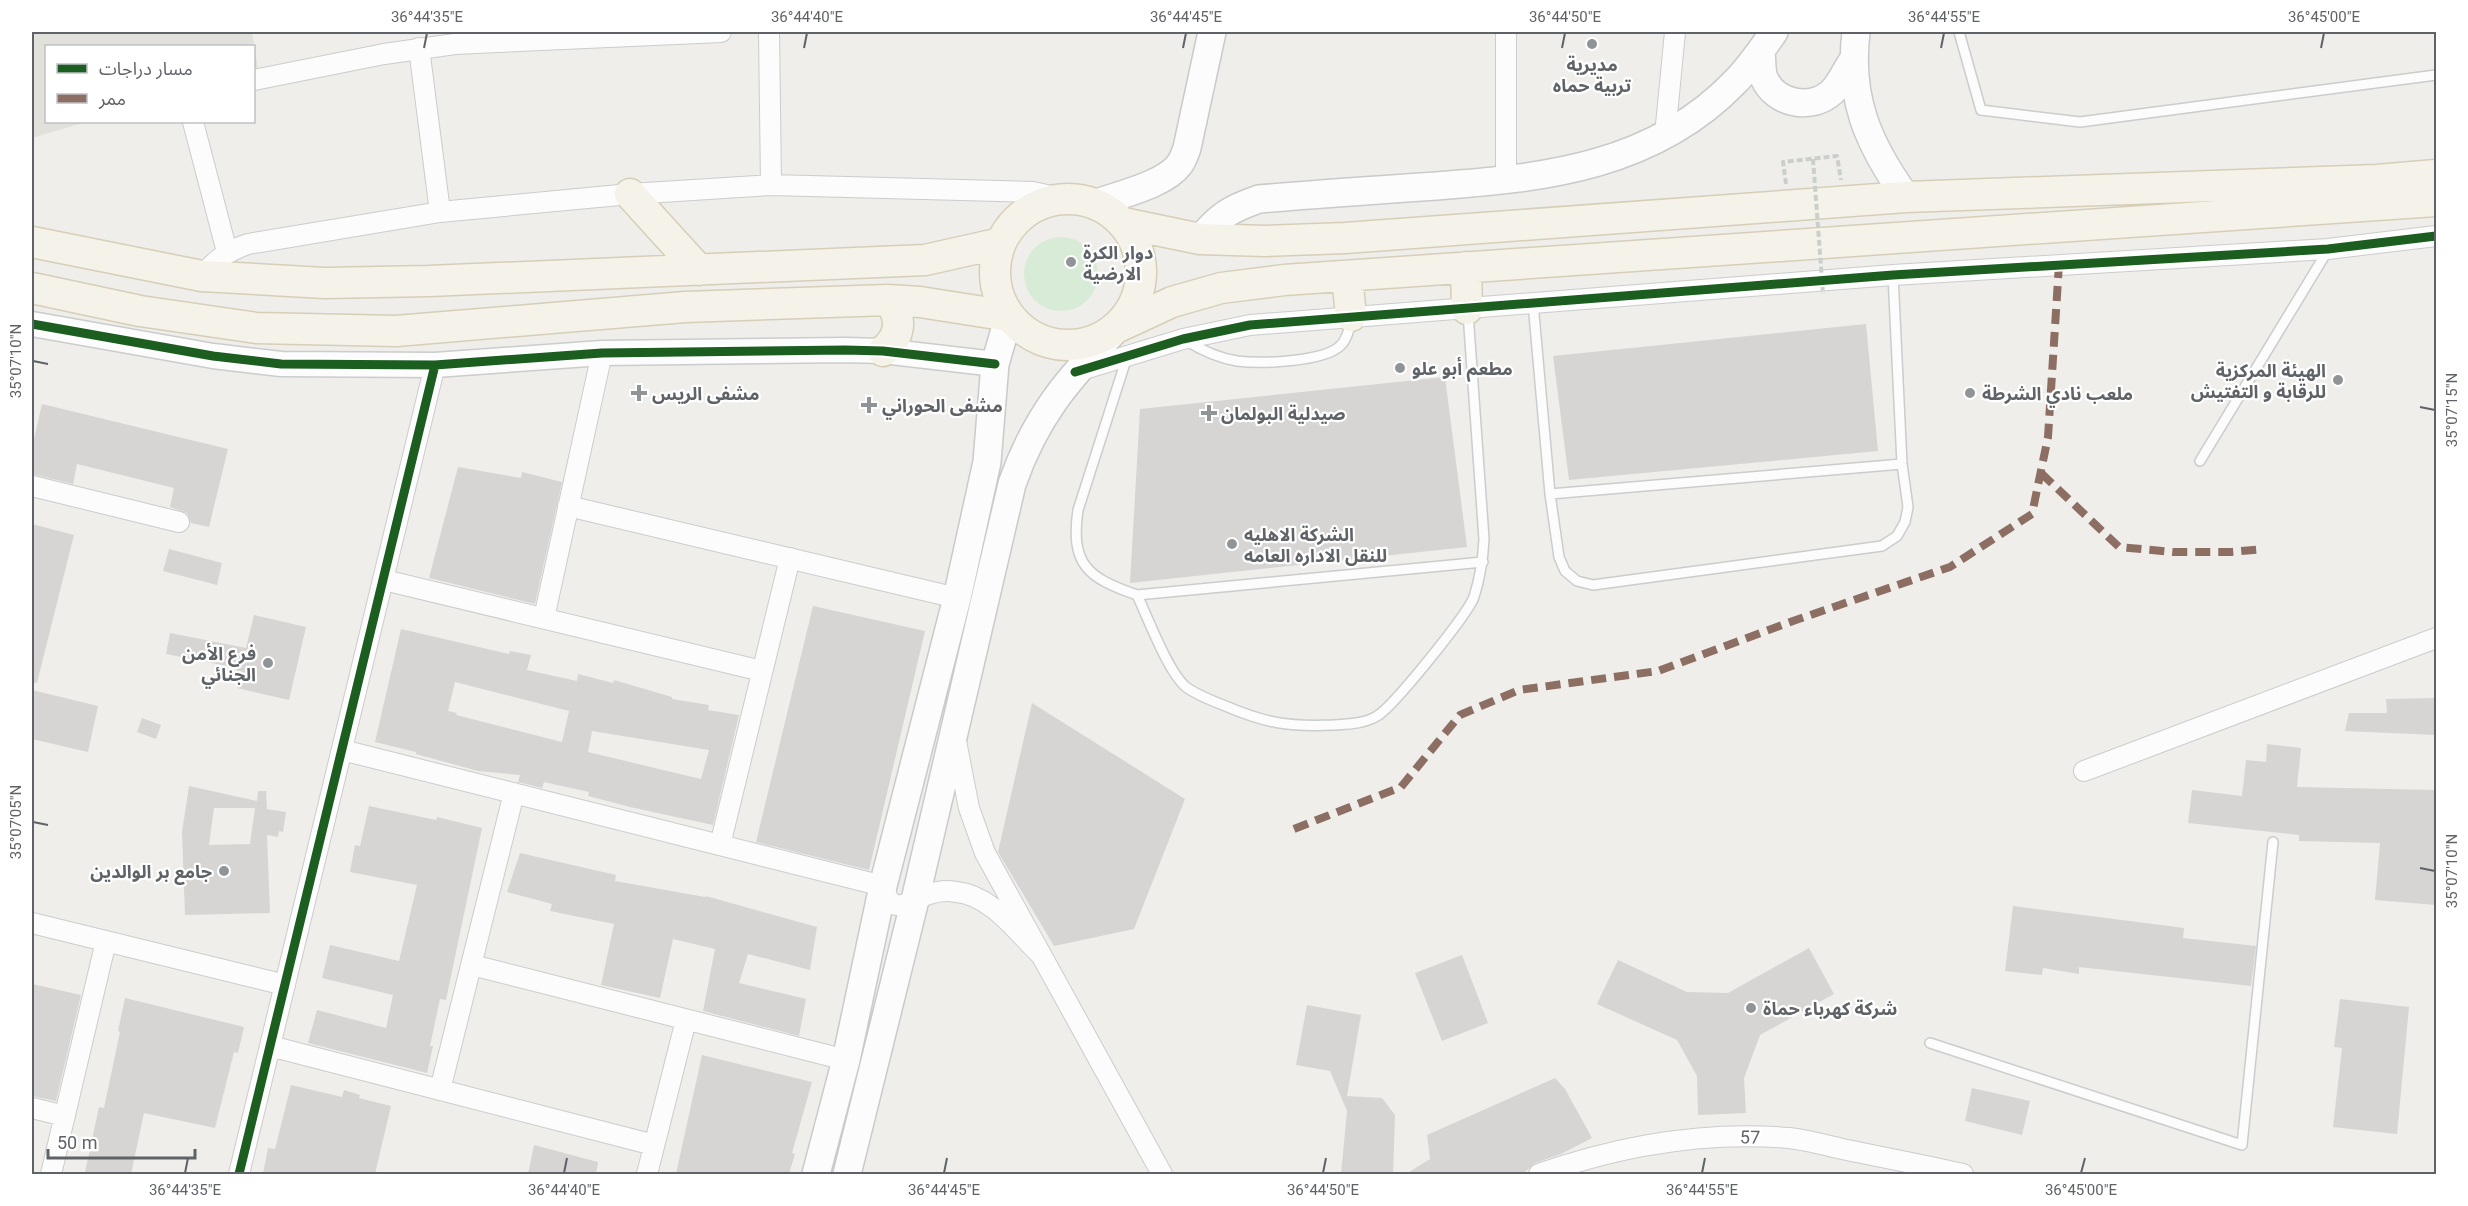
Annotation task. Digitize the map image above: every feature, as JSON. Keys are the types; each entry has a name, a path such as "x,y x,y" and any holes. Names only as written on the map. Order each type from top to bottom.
{"main road":[{"path":"1094,204 1153,183 1170,175 1180,164 1187,148 1212,32"},
{"path":"1856,32 1852,60 1857,97 1868,133 1884,166 1906,197"},
{"path":"1200,239 1216,219 1234,207 1259,199 1506,181 1588,167 1625,154 1665,135 1699,113 1735,82 1768,41"},
{"path":"1768,41 1763,76 1770,88 1781,97 1794,102 1815,101 1833,91 1852,60"},
{"path":"1123,223 1200,239 1265,241 1345,238 1906,197 2376,180 2436,175"},
{"path":"630,194 699,270"},
{"path":"847,1174 915,900 1012,484 1031,436 1049,406 1075,372 1118,327 1132,309 1140,287 1142,265 1136,242 1123,223 1110,212 1094,204 1064,199 1044,203 1026,212 1011,225 1001,243 995,261 995,280 999,299 1009,316 1026,333 1049,344 1073,346 1097,340 1118,327 1172,302 1221,288 1466,267 2436,201"},
{"path":"32,242 202,276 325,283 429,281 925,260 1001,243"},
{"path":"1466,267 1467,309"},
{"path":"1347,276 1351,316"},
{"path":"32,288 140,310 256,328 396,330 685,308 888,300 920,302 1009,316"},
{"path":"883,351 895,339 898,331 897,314 888,300"},
{"path":"816,1174 846,1060 883,886 957,598 987,462 995,364 1009,316"}],"street":[{"path":"255,80 419,48 455,44 631,33 720,32"},
{"path":"769,32 771,185"},
{"path":"1506,32 1506,181"},
{"path":"1665,135 1675,32"},
{"path":"419,48 440,212"},
{"path":"193,123 227,252"},
{"path":"202,276 227,252 248,244 440,212 630,194 771,185 1033,192 1064,199"},
{"path":"1075,372 1183,339 1250,325 1893,275 2328,249 2436,237"},
{"path":"32,324 213,356 281,364 435,365 602,353 883,351 995,364"},
{"path":"544,618 602,353"},
{"path":"238,1174 435,365"},
{"path":"32,486 179,522"},
{"path":"568,506 957,598"},
{"path":"720,845 790,558"},
{"path":"384,580 762,671"},
{"path":"2084,771 2436,638"},
{"path":"955,732 963,786 976,831 995,874 1162,1174"},
{"path":"342,750 883,886 886,898 893,904 909,904 938,891 970,894 993,908 1040,954"},
{"path":"440,1090 514,793"},
{"path":"32,923 285,985"},
{"path":"51,1174 106,941"},
{"path":"472,965 846,1060"},
{"path":"647,1174 686,1020"},
{"path":"270,1046 654,1145"},
{"path":"32,1108 65,1116"},
{"name":"57","path":"1539,1174 1595,1156 1641,1146 1678,1140 1754,1136 1791,1138 1937,1172 1963,1174"}],"lane":[{"path":"1959,32 1981,110 2080,122 2436,75"},
{"path":"2200,461 2328,249"},
{"path":"1533,303 1550,494 1559,557 1565,571 1577,581 1593,585 1882,546 1897,536 1905,522 1908,507 1902,464 1893,275"},
{"path":"1137,595 1172,669 1185,686 1252,718 1298,727 1359,723 1377,717 1391,705 1454,627 1473,599 1483,562 1484,539 1467,309"},
{"path":"1183,339 1207,352 1236,361 1253,362 1315,357 1341,346 1348,333 1351,316"},
{"path":"1127,357 1078,510 1075,531 1077,552 1090,573 1109,585 1137,595 1483,562"},
{"path":"1550,494 1902,464"},
{"path":"1930,1043 2242,1145 2273,842"}],"path":[{"path":"1783,162 1837,156"},
{"path":"1813,159 1823,294"}],"shaded area":[{"path":"32,32 252,32 254,45 45,45 45,123 83,123 32,138"},
{"path":"255,50 260,81 255,82"}],"green space":[{"path":"1054,237 1068,237 1082,243 1092,253 1098,267 1096,288 1082,305 1068,311 1054,311 1040,305 1030,295 1024,281 1024,267 1030,253 1040,243"}],"building":[{"path":"1866,324 1878,451 1569,480 1553,356"},
{"path":"1445,377 1467,547 1130,583 1140,409"},
{"path":"42,404 228,449 209,527 191,523 187,513 170,507 174,488 77,464 73,484 32,474 32,448"},
{"path":"458,467 521,478 522,472 562,482 535,604 429,578"},
{"path":"32,524 74,535 37,683 32,682"},
{"path":"169,549 222,563 217,585 163,571"},
{"path":"813,606 925,631 869,870 756,842"},
{"name":"فرع الأمن الجنائي","path":"254,615 306,627 289,700 237,688 239,679 235,678 237,668 166,654 170,633 246,648"},
{"path":"401,629 509,654 510,651 531,655 527,670 577,681 578,674 613,683 614,680 672,697 672,699 709,705 708,710 739,715 713,825 630,807 588,796 589,792 544,782 542,788 518,782 520,775 478,771 375,742","holes":["455,682 569,711 562,742 448,711","592,731 709,750 701,779 588,752"]},
{"path":"32,690 98,706 88,752 32,739"},
{"path":"2436,698 2436,735 2345,731 2349,713 2387,713 2386,699"},
{"path":"1032,703 1185,799 1134,929 1054,946 998,852"},
{"path":"142,718 161,725 156,739 137,732"},
{"path":"2267,744 2301,748 2297,787 2436,790 2436,905 2375,900 2380,843 2299,841 2299,835 2188,823 2192,790 2242,796 2246,760 2266,762"},
{"path":"189,786 257,801 258,791 266,791 267,809 286,812 283,832 279,831 278,837 267,835 270,913 185,915 182,832","holes":["214,808 255,808 250,844 209,845"]},
{"path":"369,806 436,820 437,817 482,828 446,1000 440,999 427,1073 308,1043 317,1010 386,1028 393,995 322,978 330,945 399,961 417,885 350,872 355,845 360,846"},
{"path":"520,853 616,875 615,881 706,896 817,927 810,970 748,954 739,983 806,999 799,1036 703,1011 715,949 673,939 660,998 601,985 614,924 550,911 552,904 507,892"},
{"path":"2013,906 2184,928 2183,938 2256,946 2251,986 2079,967 2079,974 2043,968 2042,975 2005,971"},
{"path":"1809,948 1834,994 1760,1035 1744,1078 1746,1113 1698,1115 1697,1076 1677,1040 1597,1004 1618,960 1687,992 1728,993"},
{"path":"1462,955 1488,1023 1442,1041 1415,973"},
{"path":"32,984 81,995 56,1101 32,1096"},
{"path":"125,998 244,1027 238,1053 234,1052 215,1128 144,1113 131,1174 85,1172 99,1107 104,1108"},
{"path":"2340,999 2409,1007 2397,1134 2333,1127 2342,1048 2334,1047"},
{"path":"1307,1005 1361,1015 1347,1096 1382,1098 1395,1115 1393,1174 1341,1174 1347,1111 1330,1071 1296,1065"},
{"path":"702,1055 812,1082 792,1153 795,1154 789,1174 676,1174"},
{"path":"1555,1078 1565,1089 1592,1138 1561,1154 1535,1163 1523,1174 1406,1174 1430,1159 1427,1135"},
{"path":"291,1085 342,1097 344,1090 360,1095 359,1098 391,1106 375,1174 263,1174 268,1148 275,1149"},
{"path":"1972,1088 2030,1101 2022,1135 1965,1121"},
{"path":"534,1145 598,1162 596,1174 528,1174"}],"marked path":[{"path":"1294,829 1401,787 1460,715 1519,690 1658,671 1793,621 1950,567 2032,514 2048,437 2059,264"},
{"path":"2041,473 2119,547 2173,552 2231,552 2264,549"}],"cycle path":[{"path":"1075,372 1183,339 1250,325 1893,275 2328,249 2436,236"},
{"path":"32,324 213,356 281,364 435,365 602,353 845,350 883,351 995,364"},
{"path":"239,1174 435,365"}],"place":[{"name":"مديرية تربية حماه","path":"1592,44"},
{"name":"دوار الكرة الارضية","path":"1071,262"},
{"name":"مطعم أبو علو","path":"1400,368"},
{"name":"الهيئة المركزية للرقابة و التفتيش","path":"2338,380"},
{"name":"مشفى الريس","path":"639,393"},
{"name":"ملعب نادي الشرطة","path":"1970,393"},
{"name":"مشفى الحوراني","path":"869,405"},
{"name":"صيدلية البولمان","path":"1209,413"},
{"name":"الشركة الاهليه للنقل الاداره العامه","path":"1232,544"},
{"name":"فرع الأمن الجنائي","path":"268,663"},
{"name":"جامع بر الوالدين","path":"224,871"},
{"name":"شركة كهرباء حماة","path":"1751,1008"}]}
